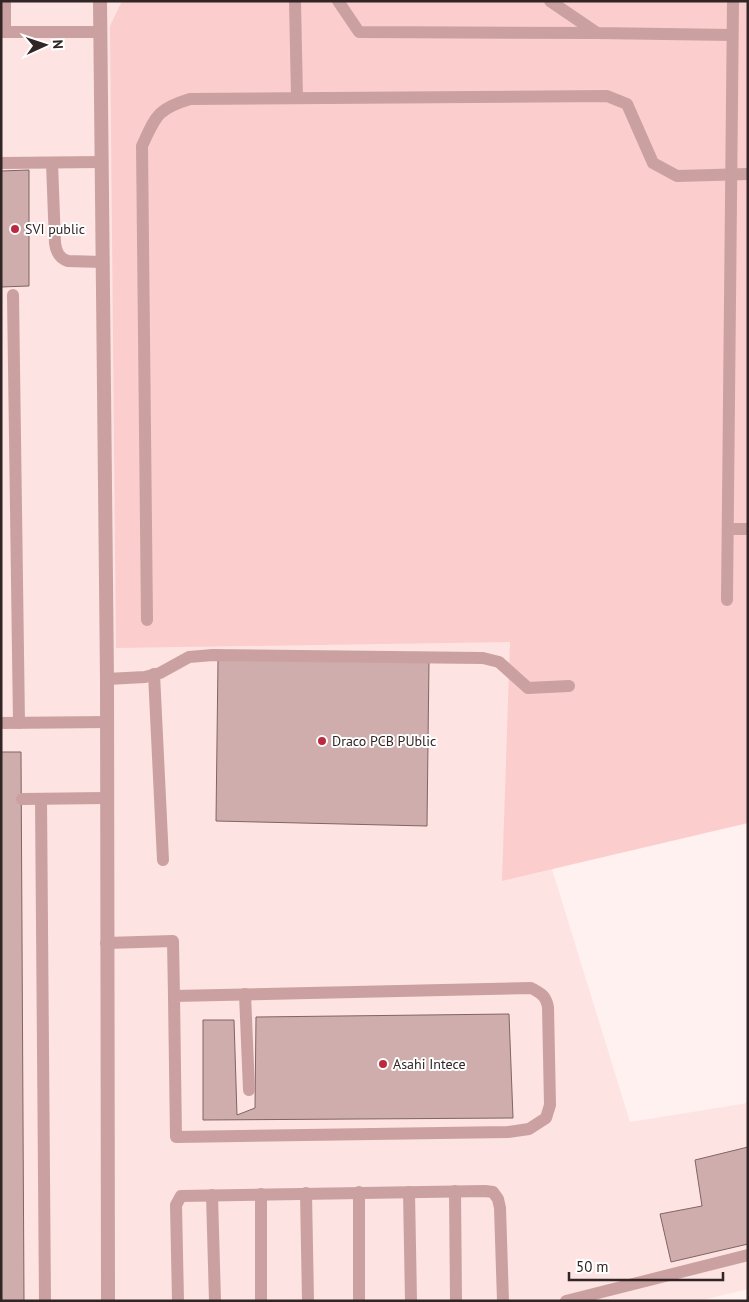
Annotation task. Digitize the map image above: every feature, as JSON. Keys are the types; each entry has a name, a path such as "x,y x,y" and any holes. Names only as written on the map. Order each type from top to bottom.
{"street":[{"path":"100,1 107,679 108,1301"}],"lane":[{"path":"5,1 3,32 100,32"},
{"path":"295,1 297,98"},
{"path":"338,1 359,32 732,35"},
{"path":"550,1 597,33"},
{"path":"727,600 733,1"},
{"path":"147,620 142,146 156,117 172,104 190,99 606,96 627,104 653,163 677,176 748,174"},
{"path":"1,163 101,162"},
{"path":"52,163 54,243 57,252 64,260 68,261 102,262"},
{"path":"13,295 19,723"},
{"path":"728,529 748,530"},
{"path":"107,679 145,677 166,670 189,657 213,655 484,658 499,662 528,688 569,686"},
{"path":"154,674 162,860"},
{"path":"1,723 107,722"},
{"path":"22,799 106,798"},
{"path":"41,799 45,1301"},
{"path":"106,943 173,940 176,1137 508,1132 528,1128 546,1118 550,1105 548,1007 546,998 531,988 174,996"},
{"path":"245,994 249,1090"},
{"path":"178,1301 176,1205 181,1196 485,1190 493,1192 498,1199 500,1208 503,1301"},
{"path":"455,1191 456,1301"},
{"path":"359,1192 359,1301"},
{"path":"408,1192 411,1301"},
{"path":"306,1193 308,1301"},
{"path":"261,1194 261,1301"},
{"path":"212,1195 215,1301"},
{"path":"566,1301 748,1255"}],"shaded area":[{"path":"1,1 748,1 552,869 630,1122 748,1103 748,1289 698,1301 1,1301"},
{"path":"122,1 748,1 748,823 502,881 510,642 116,648 110,26"}],"building":[{"name":"SVI public","path":"29,170 29,286 1,287 1,171"},
{"name":"Draco PCB PUblic","path":"218,660 429,660 427,826 216,821"},
{"path":"1,752 21,752 24,1301 1,1301"},
{"name":"Asahi Intece","path":"509,1014 513,1118 203,1120 203,1020 234,1020 237,1115 255,1108 256,1017"},
{"path":"748,1147 748,1244 671,1262 660,1214 702,1206 695,1160"}],"place":[{"name":"SVI public","path":"15,229"},
{"name":"Draco PCB PUblic","path":"322,741"},
{"name":"Asahi Intece","path":"383,1064"}]}
